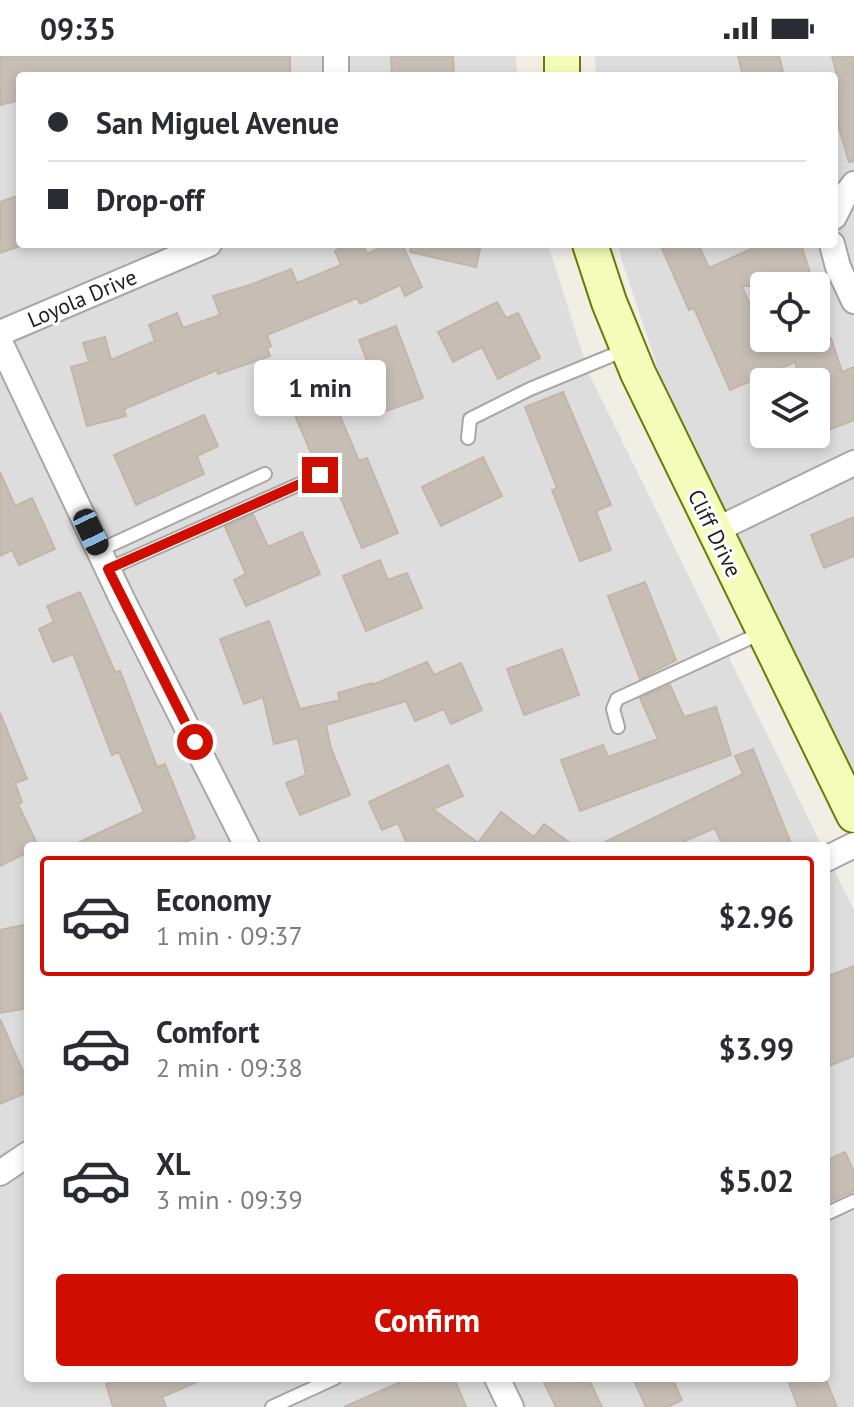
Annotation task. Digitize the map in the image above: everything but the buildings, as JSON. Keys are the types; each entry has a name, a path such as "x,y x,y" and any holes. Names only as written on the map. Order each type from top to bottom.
{"main road":[{"name":"Cliff Drive","path":"591,248 628,349 854,815"}],"street":[{"path":"838,209 854,184"},
{"name":"Loyola Drive","path":"0,333 200,248"},
{"path":"833,248 854,301"},
{"path":"0,342 104,560 245,842"},
{"path":"714,531 854,463"},
{"path":"830,857 854,845"},
{"path":"0,1173 24,1157"},
{"path":"499,1382 511,1407"}],"lane":[{"path":"468,438 470,419 530,389 628,349"},
{"path":"104,560 265,474"},
{"path":"104,560 320,475"},
{"path":"618,727 613,709 617,699 764,632"},
{"path":"830,1212 854,1201"},
{"path":"272,1407 326,1382"}],"shaded area":[{"path":"0,56 516,56 517,72 16,72 16,248 549,248 589,374 820,842 24,842 24,1382 830,1382 830,862 854,910 854,1407 0,1407"},
{"path":"595,56 854,56 854,790 666,393 619,248 838,248 838,72 596,72"}],"route":[{"path":"195,742 108,569 320,475"}]}
